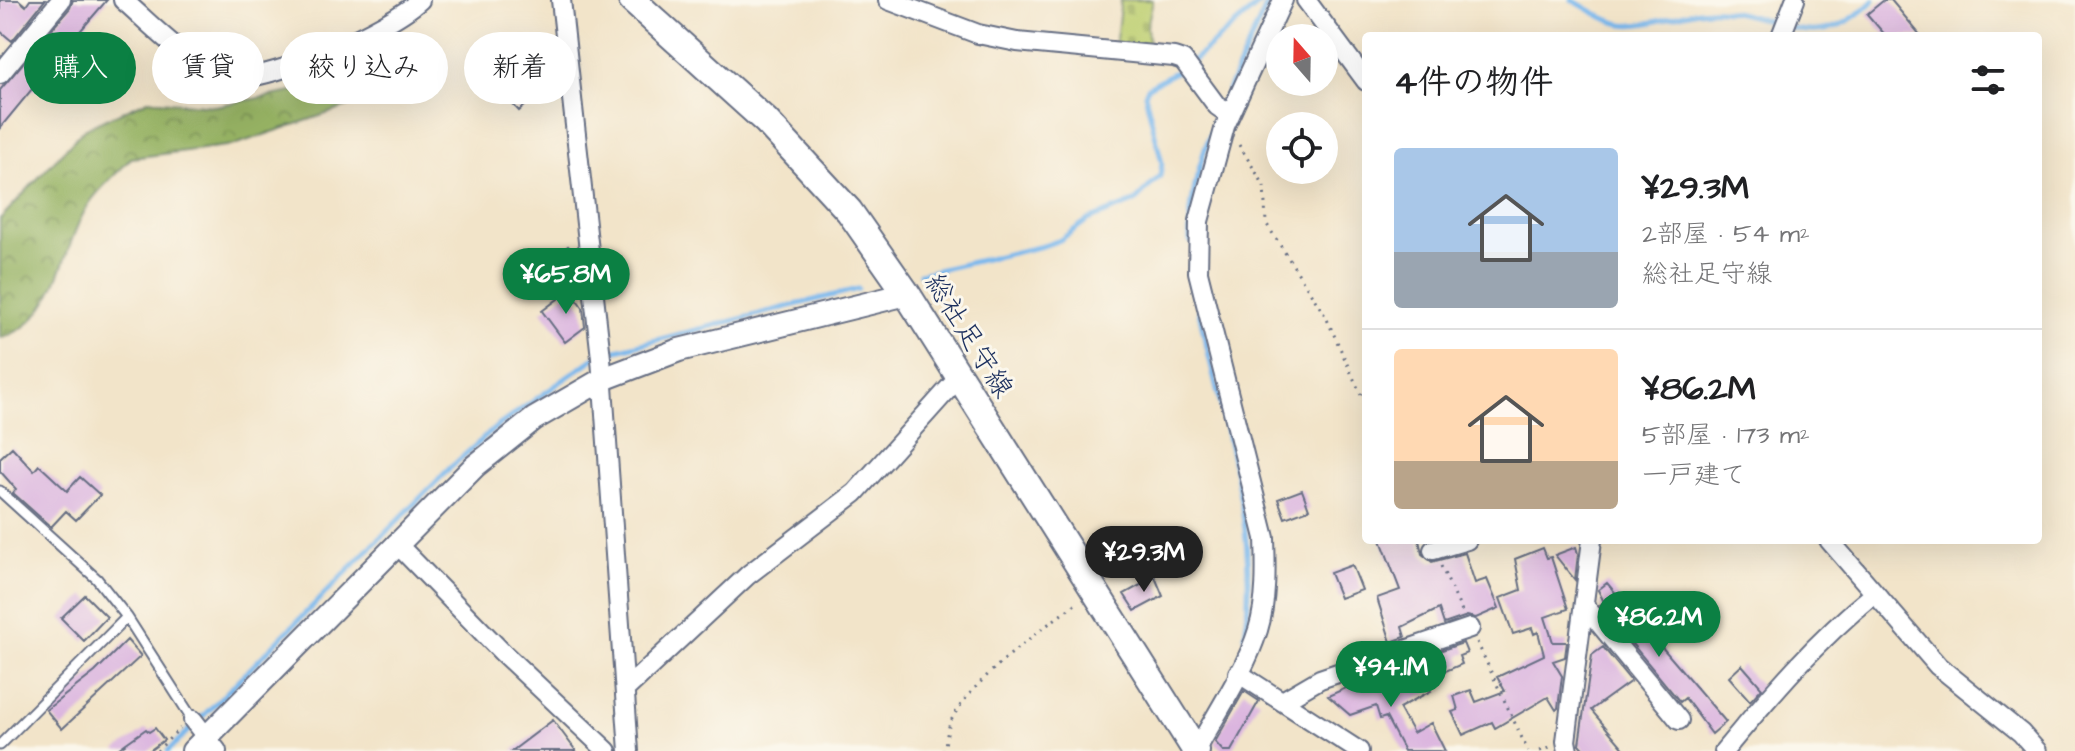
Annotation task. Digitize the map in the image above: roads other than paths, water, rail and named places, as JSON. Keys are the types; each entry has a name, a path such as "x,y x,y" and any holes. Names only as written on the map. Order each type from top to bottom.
{"main road":[{"name":"総社足守線","path":"632,0 809,164 849,211 907,294 1196,751"}],"street":[{"path":"0,74 61,0"},
{"path":"123,0 177,47 214,72 233,78 266,72 373,32 402,16 420,0"},
{"path":"561,0 601,362 627,688 629,751"},
{"path":"888,0 978,34 1187,65 1224,115"},
{"path":"1196,751 1259,627 1266,576 1265,538 1198,272 1199,221 1224,115 1283,0"},
{"path":"1306,0 1362,76"},
{"path":"1782,30 1795,0"},
{"path":"199,734 504,440 559,403 601,362 679,350 907,294"},
{"path":"627,688 748,575 855,493 959,377"},
{"path":"396,543 503,653 607,751"},
{"path":"1433,550 1453,544"},
{"path":"1568,751 1566,741 1592,544"},
{"path":"1832,544 1873,595 1938,666 2021,733 2037,751"},
{"path":"1724,751 1766,697 1828,631 1873,595"},
{"path":"1585,606 1679,720"},
{"path":"1284,700 1320,679 1470,628"},
{"path":"1238,673 1359,751"}],"lane":[{"path":"0,491 97,579 127,617 199,734"},
{"path":"0,745 127,617"}],"waterway":[{"path":"920,274 1043,246 1060,240 1088,220 1134,202 1160,176 1162,163 1145,94 1148,87 1188,65 1264,0"},
{"path":"1190,241 1196,180 1205,149 1229,87 1269,0"},
{"path":"1572,0 1622,24 1646,24 1695,12 1720,10 1799,30 1816,31 1833,28 1853,18 1874,0"},
{"path":"605,353 858,289"},
{"path":"1199,311 1243,513 1248,595 1245,636"},
{"path":"200,719 451,467 495,428 596,357"},
{"path":"168,751 193,726"}]}
